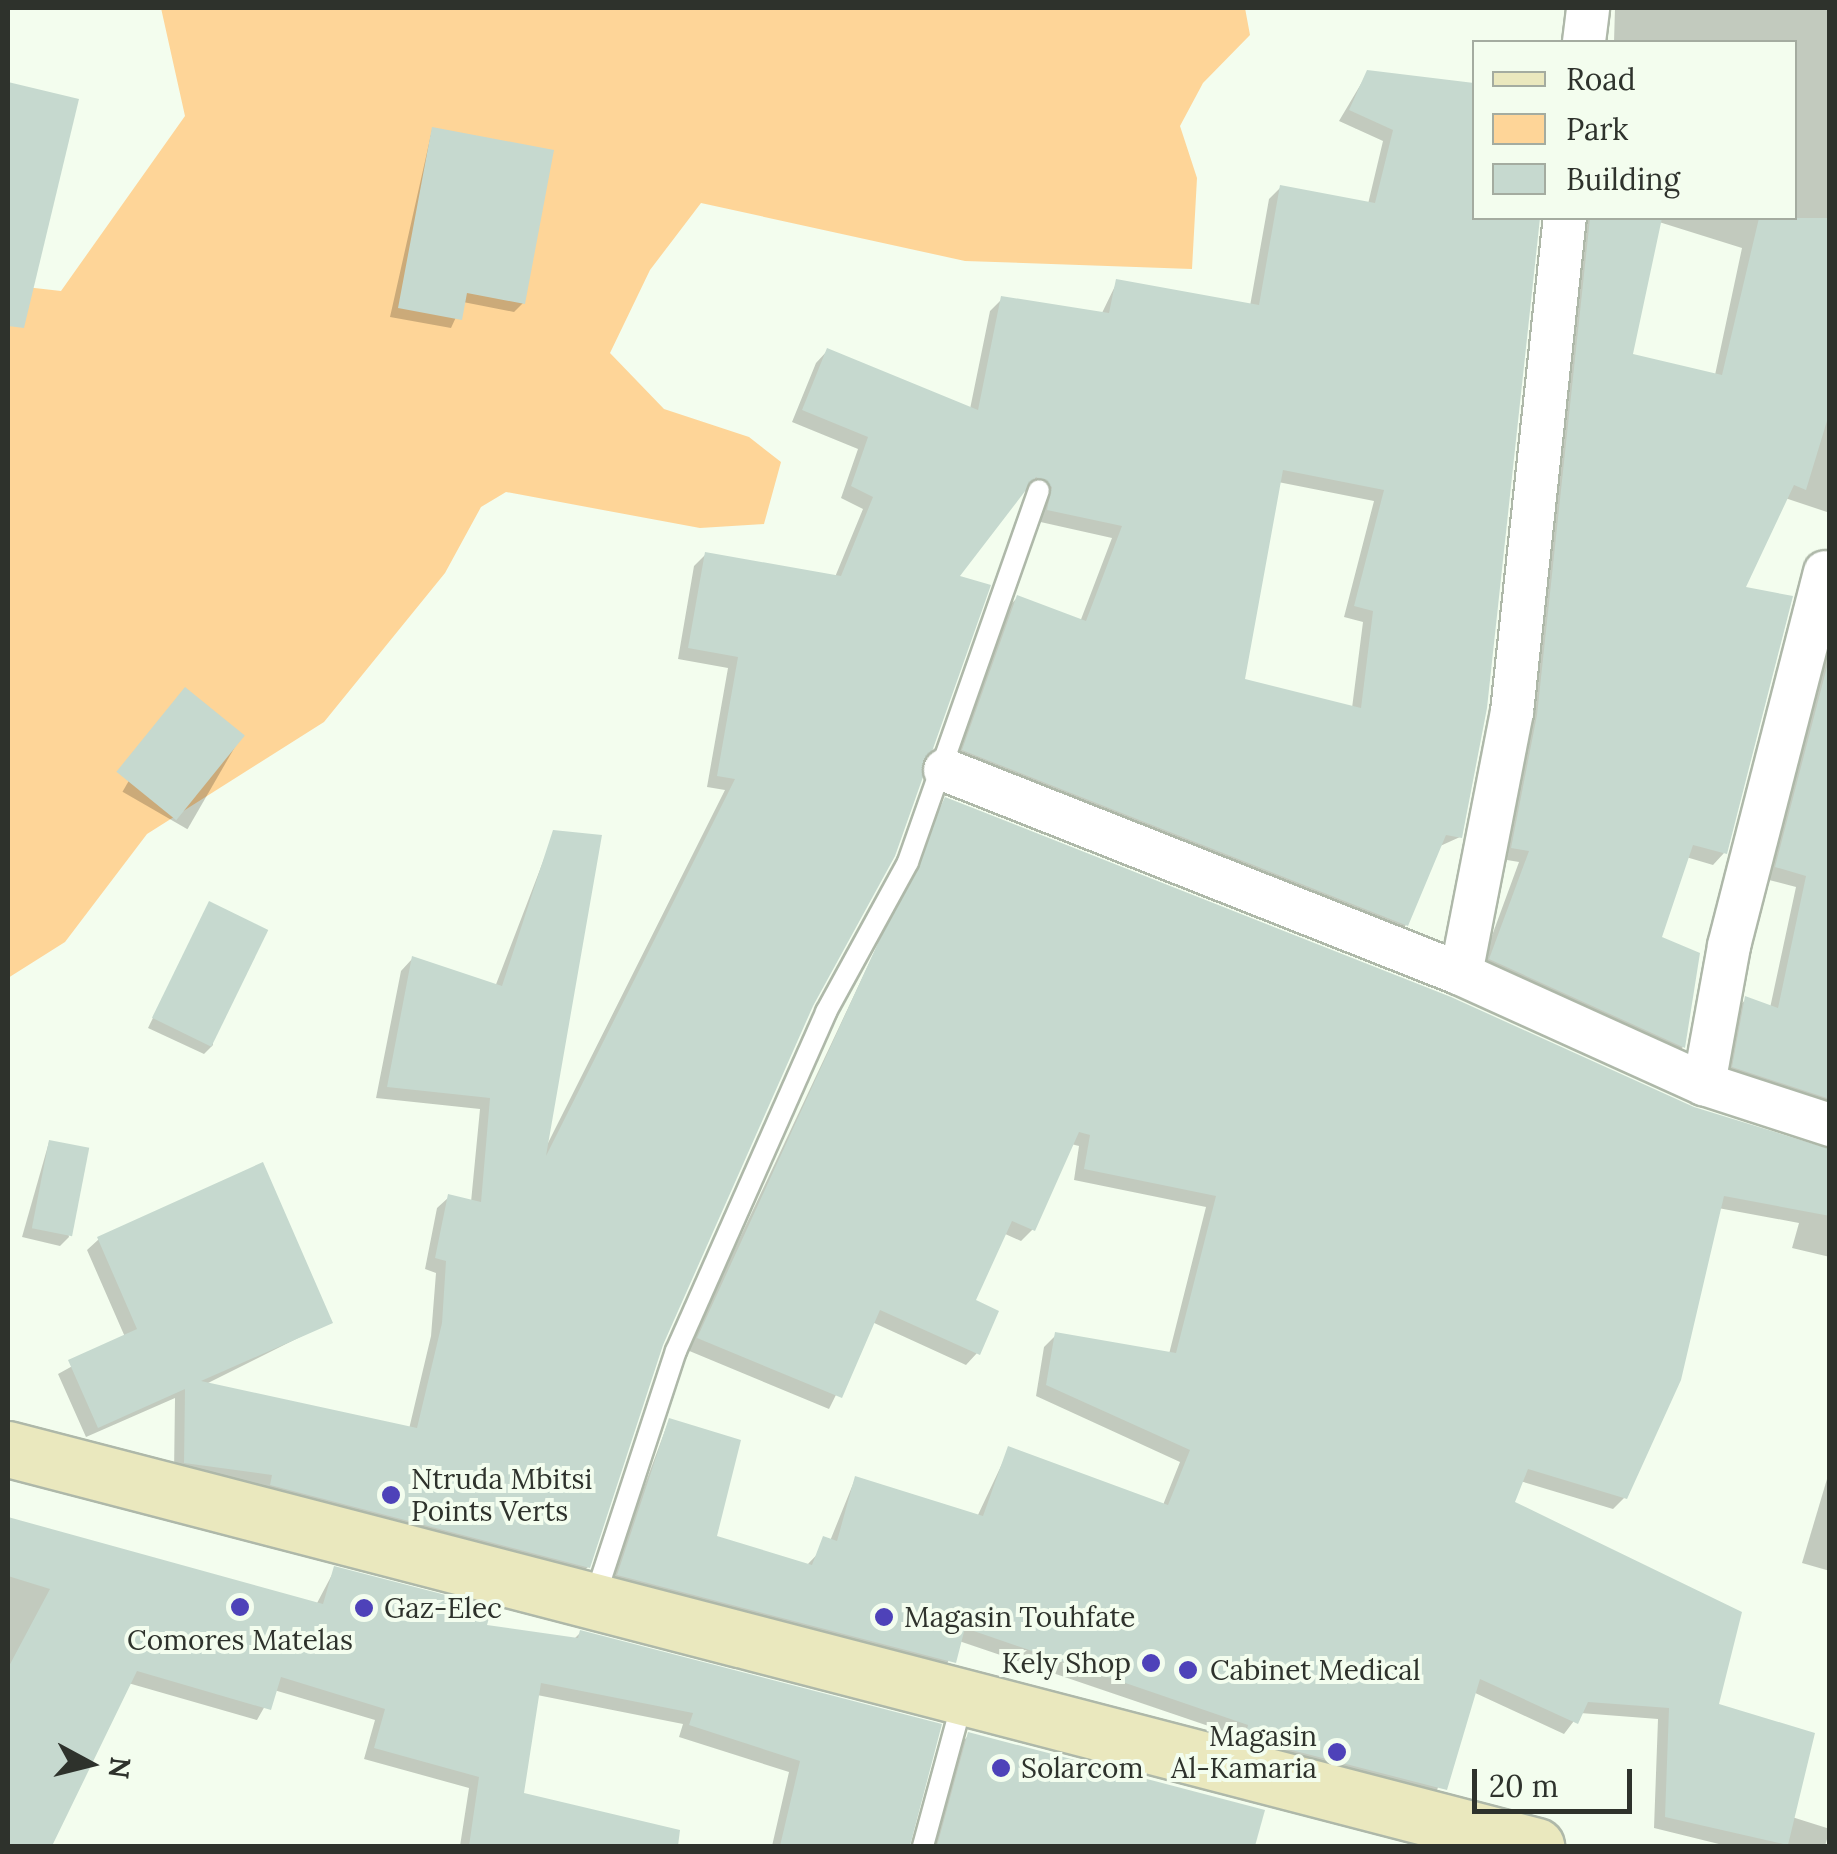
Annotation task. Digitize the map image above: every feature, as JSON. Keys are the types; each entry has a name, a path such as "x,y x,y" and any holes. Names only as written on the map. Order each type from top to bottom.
{"street":[{"path":"1584,40 1588,8"},
{"path":"1461,974 1512,712 1566,220"},
{"path":"1704,1084 1729,946 1825,572"},
{"path":"945,770 1461,974 1704,1084 1830,1125"},
{"path":"8,1449 592,1605 1536,1846"}],"lane":[{"path":"592,1605 676,1351 945,770 1038,490"},
{"path":"924,1846 963,1698"}],"green space":[{"path":"161,8 1245,8 1250,35 1203,83 1180,126 1197,178 1192,269 965,261 701,203 650,270 610,353 664,409 749,437 781,462 764,524 700,528 506,492 481,507 445,573 324,722 147,834 65,942 8,978 8,285 61,291 185,116"}],"building":[{"path":"1367,70 1472,83 1472,220 1540,220 1487,708 1462,838 1446,835 1408,926 962,750 1017,595 1086,621 1122,526 1047,510 1052,487 1036,477 960,576 991,585 895,856 813,1006 663,1345 590,1568 270,1485 272,1475 184,1463 185,1389 98,1428 68,1360 137,1329 97,1237 263,1162 333,1323 201,1381 417,1428 442,1323 446,1261 435,1258 448,1194 481,1202 490,1098 387,1087 412,956 502,986 553,830 602,835 546,1156 735,779 717,776 738,657 688,648 705,552 841,576 873,497 851,486 868,437 802,410 827,348 978,410 1001,296 1109,313 1116,279 1259,305 1280,185 1375,203 1393,130 1349,110","holes":["1283,470 1384,490 1354,606 1373,611 1361,708 1245,679"]},
{"path":"8,82 79,99 24,328 8,326"},
{"path":"432,127 554,150 525,304 467,293 462,320 398,308"},
{"path":"1830,218 1830,411 1806,490 1794,485 1746,587 1793,596 1727,854 1693,845 1662,937 1700,953 1685,1048 1489,959 1529,851 1511,848 1537,715 1590,220 1662,220 1633,354 1722,375 1759,220"},
{"path":"1830,655 1830,1099 1732,1067 1745,996 1778,1008 1806,876 1775,867"},
{"path":"185,687 245,735 176,820 116,772"},
{"path":"945,797 1451,997 1694,1107 1830,1149 1830,1216 1724,1196 1681,1380 1627,1499 1528,1469 1515,1502 1742,1612 1719,1704 1815,1733 1788,1845 1665,1817 1669,1708 1588,1702 1578,1724 1480,1679 1447,1790 1245,1738 1248,1725 965,1628 956,1663 617,1575 669,1418 741,1440 717,1536 812,1565 823,1536 837,1541 855,1476 983,1516 1008,1446 1168,1505 1190,1450 1046,1385 1055,1332 1176,1353 1216,1196 1084,1169 1090,1135 1079,1132 1035,1231 1012,1221 976,1300 999,1311 980,1355 880,1310 842,1398 697,1338"},
{"path":"209,901 268,930 211,1047 152,1018"},
{"path":"49,1140 89,1148 72,1236 32,1228"},
{"path":"8,1517 323,1604 334,1566 492,1607 487,1625 578,1638 580,1630 942,1724 910,1846 780,1846 800,1761 689,1725 693,1713 541,1683 524,1793 680,1830 678,1846 469,1846 479,1777 374,1748 385,1709 281,1677 271,1710 137,1671 52,1846 8,1846 8,1668 50,1589 8,1576"},
{"path":"968,1732 1265,1810 1255,1846 937,1846"}],"place":[{"name":"Ntruda Mbitsi Points Verts","path":"391,1495"},
{"name":"Comores Matelas","path":"240,1607"},
{"name":"Gaz-Elec","path":"364,1608"},
{"name":"Magasin Touhfate","path":"884,1617"},
{"name":"Kely Shop","path":"1151,1663"},
{"name":"Cabinet Medical","path":"1188,1670"},
{"name":"Magasin Al-Kamaria","path":"1337,1752"},
{"name":"Solarcom","path":"1001,1768"}]}
